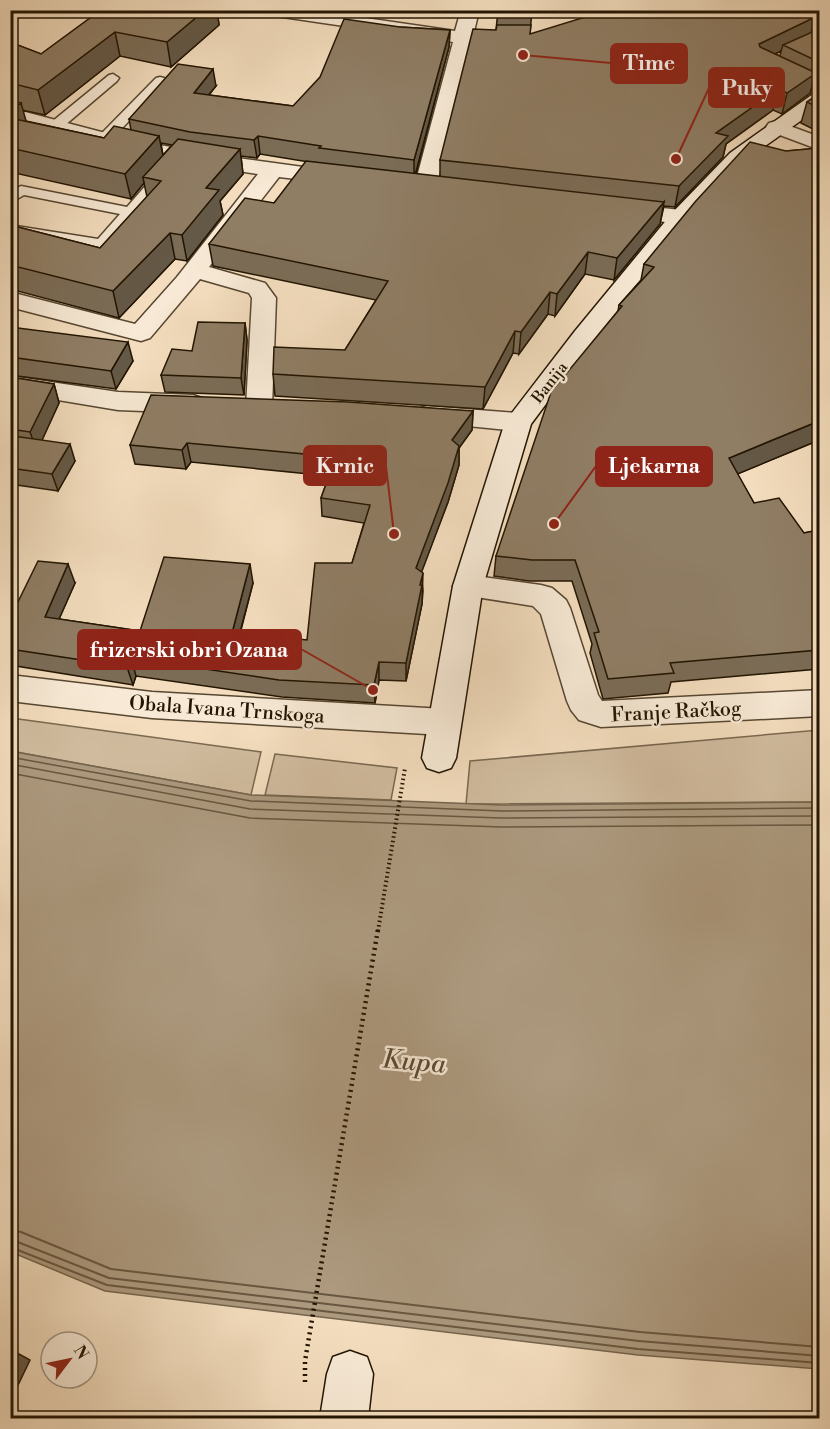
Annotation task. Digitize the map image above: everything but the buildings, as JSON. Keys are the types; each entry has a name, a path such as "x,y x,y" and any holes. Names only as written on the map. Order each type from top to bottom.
{"street":[{"path":"269,10 463,38 529,37"},
{"path":"424,188 470,10"},
{"name":"Banija","path":"439,758 468,586 519,422 584,336 681,217 737,157 819,98"},
{"path":"10,114 52,128 179,156 272,171 354,180"},
{"path":"776,127 819,144"},
{"path":"10,299 141,333 195,270 272,171"},
{"path":"401,185 448,191"},
{"path":"599,208 681,217"},
{"path":"10,384 118,401 250,406 264,298 257,288 195,270"},
{"path":"406,414 519,422"},
{"name":"Franje Račkog","path":"468,586 541,596 555,608 583,701 591,711 600,714 819,703"},
{"name":"Obala Ivana Trnskoga","path":"10,688 152,705 444,722"},
{"path":"344,1419 350,1374"}],"lane":[{"path":"772,69 819,91"},
{"path":"52,128 113,78"},
{"path":"104,139 160,81"},
{"path":"10,229 102,244 179,156"},
{"path":"10,199 21,190 131,212"}],"path":[{"path":"305,1361 406,762"}],"shaded area":[{"path":"11,718 261,752 251,795 11,751"},
{"path":"819,730 819,802 466,804 470,761"},
{"path":"275,754 397,768 391,800 265,795"}],"water":[{"name":"Kupa","path":"10,751 251,795 502,805 819,802 819,1369 638,1355 105,1291 11,1252"}],"place":[{"name":"Time","path":"523,55"},
{"name":"Puky","path":"676,159"},
{"name":"Ljekarna","path":"554,524"},
{"name":"Krnic","path":"394,534"},
{"name":"frizerski obri Ozana","path":"373,690"}]}
